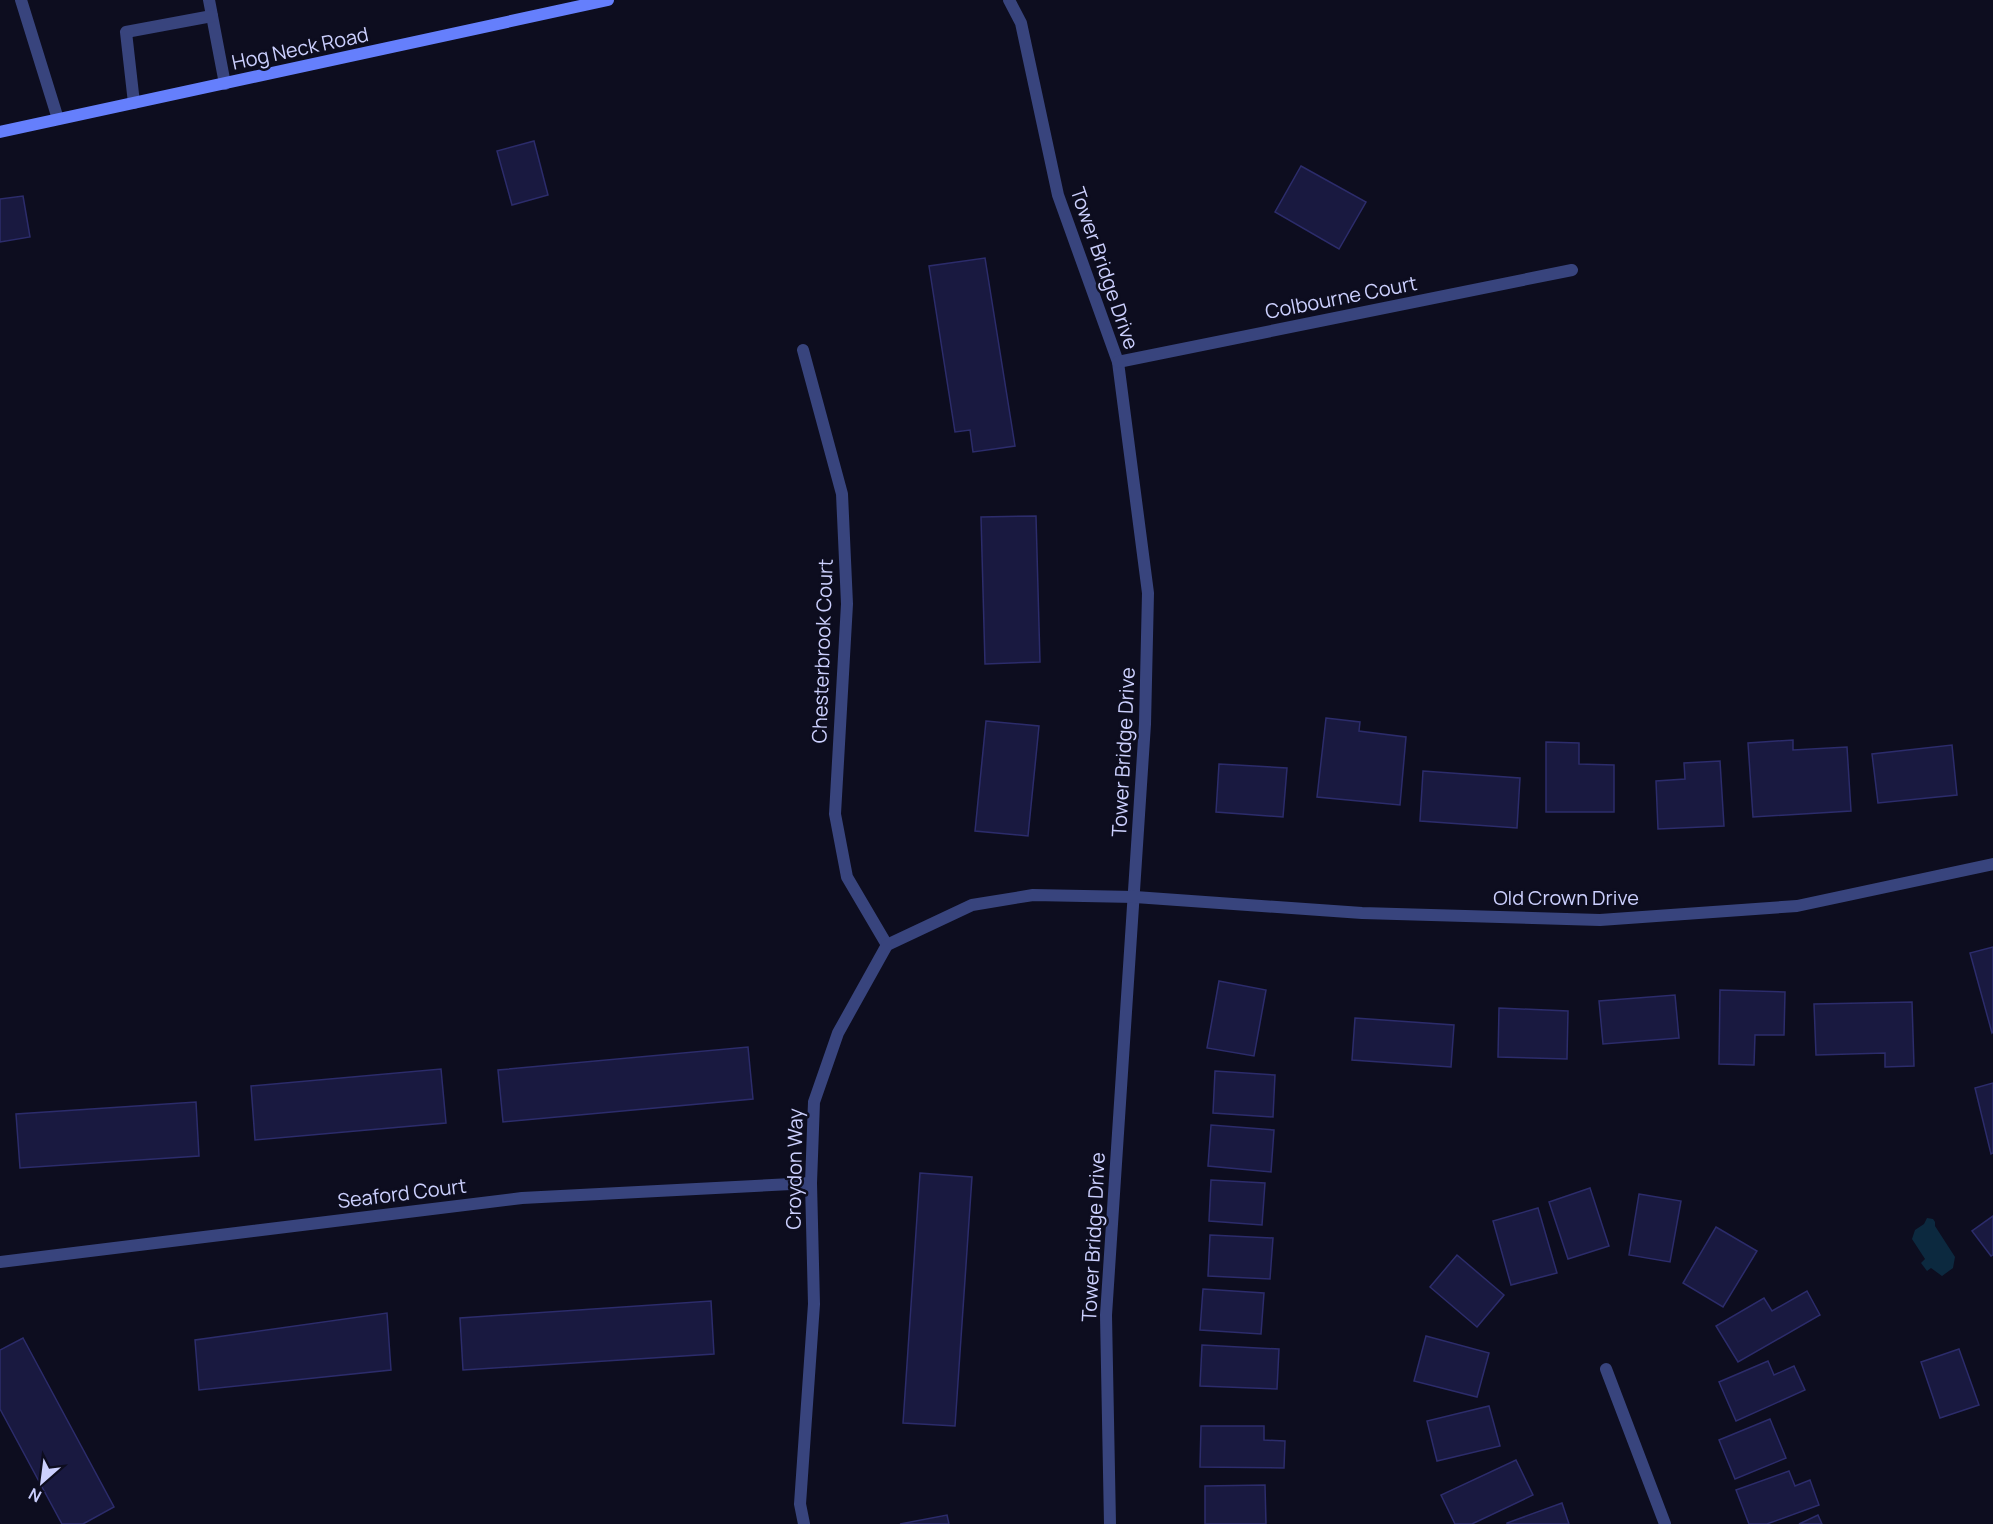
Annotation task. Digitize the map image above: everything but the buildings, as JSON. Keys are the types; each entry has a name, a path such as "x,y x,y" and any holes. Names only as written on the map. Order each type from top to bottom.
{"main road":[{"name":"Hog Neck Road","path":"0,132 608,0"}],"street":[{"path":"21,0 58,119"},
{"path":"209,0 225,84"},
{"name":"Tower Bridge Drive","path":"1009,0 1021,23 1058,195 1118,362 1148,593 1145,724 1107,1315 1110,1524"},
{"path":"135,104 126,32 212,16"},
{"name":"Colbourne Court","path":"1118,362 1572,270"},
{"name":"Chesterbrook Court","path":"804,350 842,494 847,604 835,814 847,877 887,945"},
{"name":"Old Crown Drive","path":"1135,897 1362,913 1600,920 1797,906 1993,864"},
{"path":"887,945 972,905 1033,895 1135,897"},
{"name":"Croydon Way","path":"804,1524 800,1504 814,1304 811,1183 814,1102 838,1033 887,945"},
{"name":"Seaford Court","path":"0,1262 522,1198 811,1183"},
{"path":"1606,1369 1665,1524"}],"water":[{"path":"1927,1218 1933,1219 1955,1257 1953,1268 1942,1276 1931,1268 1927,1271 1921,1263 1925,1259 1912,1239 1915,1230 1924,1224"}]}
